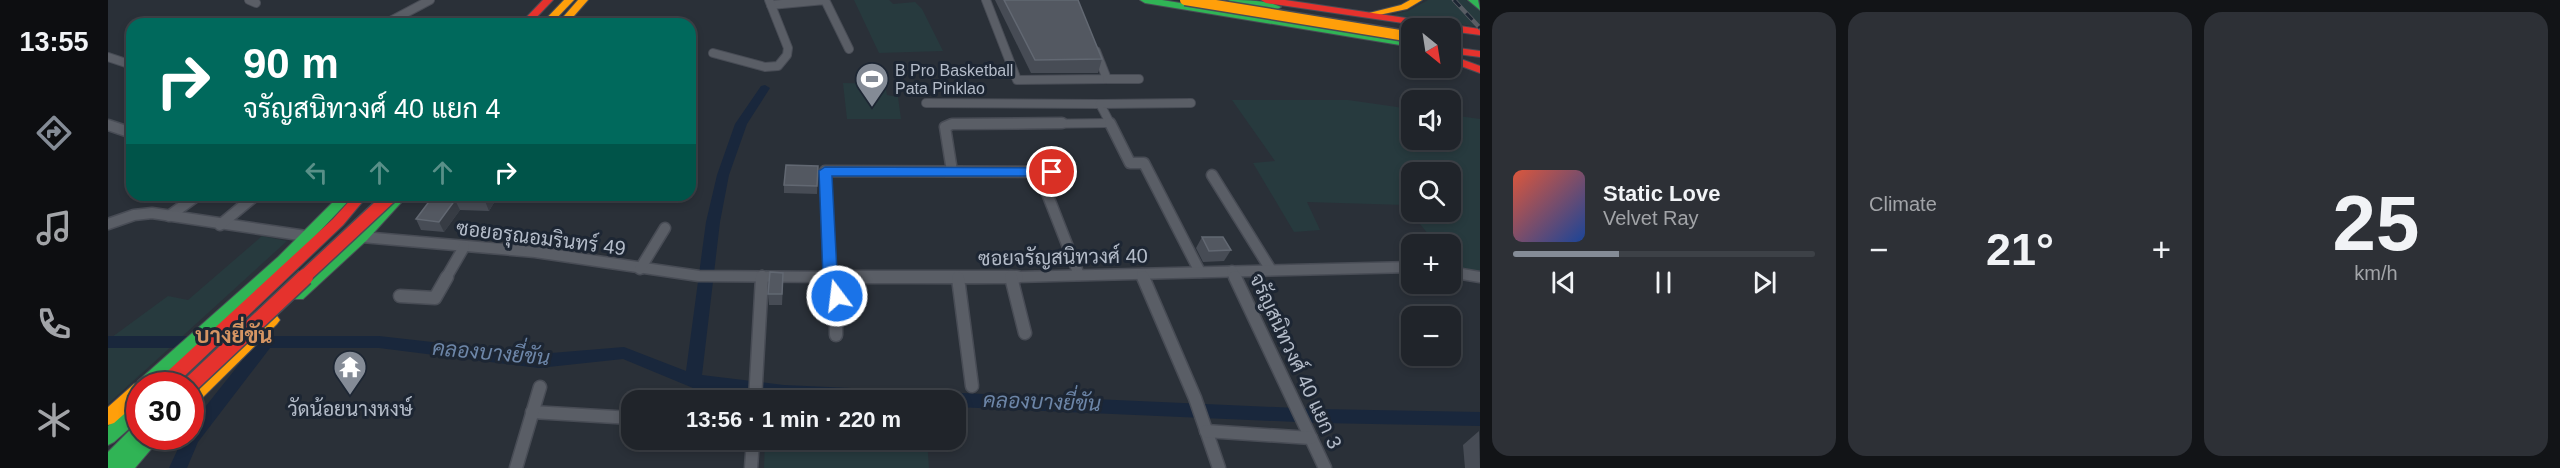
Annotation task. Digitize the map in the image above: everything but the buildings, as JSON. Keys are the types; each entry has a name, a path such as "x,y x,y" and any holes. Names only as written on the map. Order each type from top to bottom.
{"main road":[{"path":"523,18 540,0"},
{"path":"531,18 548,0"},
{"path":"542,18 560,0"},
{"path":"552,18 569,0"},
{"path":"565,18 581,0"},
{"path":"1145,0 1401,44"},
{"path":"1172,0 1401,26"},
{"path":"1185,0 1401,36"},
{"path":"1216,0 1401,28"},
{"path":"1233,0 1354,22 1388,20 1480,32"},
{"path":"1266,0 1401,35"},
{"path":"1354,22 1391,11 1417,0"},
{"path":"1473,0 1480,7"},
{"path":"1388,20 1401,25 1411,36 1406,40 1393,41"},
{"path":"1329,32 1401,43"},
{"path":"1461,36 1480,39"},
{"path":"1461,45 1480,48"},
{"path":"1461,51 1480,54"},
{"path":"1461,62 1480,69"},
{"path":"283,261 342,201"},
{"path":"168,372 235,303 354,201"},
{"path":"169,372 338,222 356,201"},
{"path":"312,282 380,201"},
{"path":"204,378 386,201"},
{"path":"204,379 362,237 396,201"},
{"path":"108,418 126,402"},
{"path":"108,437 126,421"},
{"path":"108,464 126,445"},
{"path":"124,468 140,450"}],"street":[{"path":"396,18 430,0"},
{"path":"713,53 771,68 778,66 787,55 788,48 770,2 825,0 849,49"},
{"path":"986,0 1017,80 1139,80"},
{"path":"1092,40 1107,79"},
{"path":"108,57 126,63"},
{"path":"927,103 1191,103"},
{"path":"1100,104 1130,163 1144,163 1200,272"},
{"path":"952,171 945,128 952,124 1109,123"},
{"path":"108,125 126,132"},
{"path":"836,335 825,171 1052,172"},
{"path":"1212,176 1271,270"},
{"path":"1041,178 1079,275"},
{"path":"169,216 190,201"},
{"path":"220,225 249,201"},
{"path":"108,224 142,214 306,236"},
{"path":"640,269 665,228"},
{"name":"ซอยอรุณอมรินทร์ 49","path":"362,237 535,252 640,269 716,276"},
{"path":"400,296 435,298 464,247"},
{"name":"ซอยจรัญสนิทวงศ์ 40","path":"716,276 958,278 1401,267"},
{"name":"จรัญสนิทวงศ์ 40 แยก 3","path":"1232,271 1325,468"},
{"path":"1142,274 1195,398 1219,468"},
{"path":"1461,274 1480,277"},
{"path":"756,390 762,276"},
{"path":"1011,277 1025,333"},
{"path":"958,278 972,386"},
{"path":"516,468 540,387"},
{"path":"532,412 621,417"},
{"path":"1206,431 1311,438"},
{"path":"751,468 752,450"}],"green space":[{"path":"854,0 889,0 893,4 915,2 922,9 943,51 879,53"},
{"path":"1428,0 1470,0 1480,11 1480,27 1461,25 1461,18 1411,18 1395,14 1408,11"},
{"name":"B Pro Basketball Pata Pinklao","path":"843,83 885,84 887,95 898,97 901,119 847,119"},
{"path":"1232,100 1348,100 1401,108 1401,150 1461,150 1461,116 1480,119 1480,272 1461,269 1461,234 1428,234 1419,222 1461,222 1461,162 1401,162 1401,205 1307,202 1320,230 1294,232 1253,163 1275,161"},
{"path":"262,236 287,241 143,372 126,372 126,388 108,404 108,340 168,296 188,300"},
{"path":"765,450 928,450 929,468 764,468"}],"waterway":[{"path":"693,381 713,222 723,175 741,124 765,88"},
{"name":"คลองบางยี่ขัน","path":"108,342 266,342"},
{"path":"178,468 192,437 266,342"},
{"name":"คลองบางยี่ขัน","path":"266,342 379,342 539,361 624,353 693,381"},
{"name":"คลองบางยี่ขัน","path":"693,381 784,392 1319,416 1480,419"}],"railway":[{"path":"1454,0 1480,28"}],"traffic: fast":[{"path":"1145,0 1401,42"},
{"path":"1233,0 1276,7"},
{"path":"1473,0 1480,7"},
{"path":"160,372 283,261 342,201"},
{"path":"298,295 362,237 396,201"},
{"path":"108,437 126,421"},
{"path":"108,464 126,445"},
{"path":"124,468 140,450"}],"traffic: slow":[{"path":"552,18 569,0"},
{"path":"567,18 583,0"},
{"path":"1185,0 1401,35"},
{"path":"1374,13 1404,7 1417,0"},
{"path":"204,386 272,320"},
{"path":"108,418 126,402"}],"traffic: jam":[{"path":"531,18 548,0"},
{"path":"1266,0 1480,32"},
{"path":"1461,51 1480,54"},
{"path":"1461,62 1480,70"},
{"path":"178,372 338,222 357,201"},
{"path":"204,372 386,201"}],"place":[{"name":"B Pro Basketball Pata Pinklao","path":"872,108"},
{"name":"วัดน้อยนางหงษ์","path":"350,396"}],"district":[{"name":"บางยี่ขัน","path":"234,335"}],"route":[{"path":"837,296 837,277 830,277 825,171 1052,172"}]}
